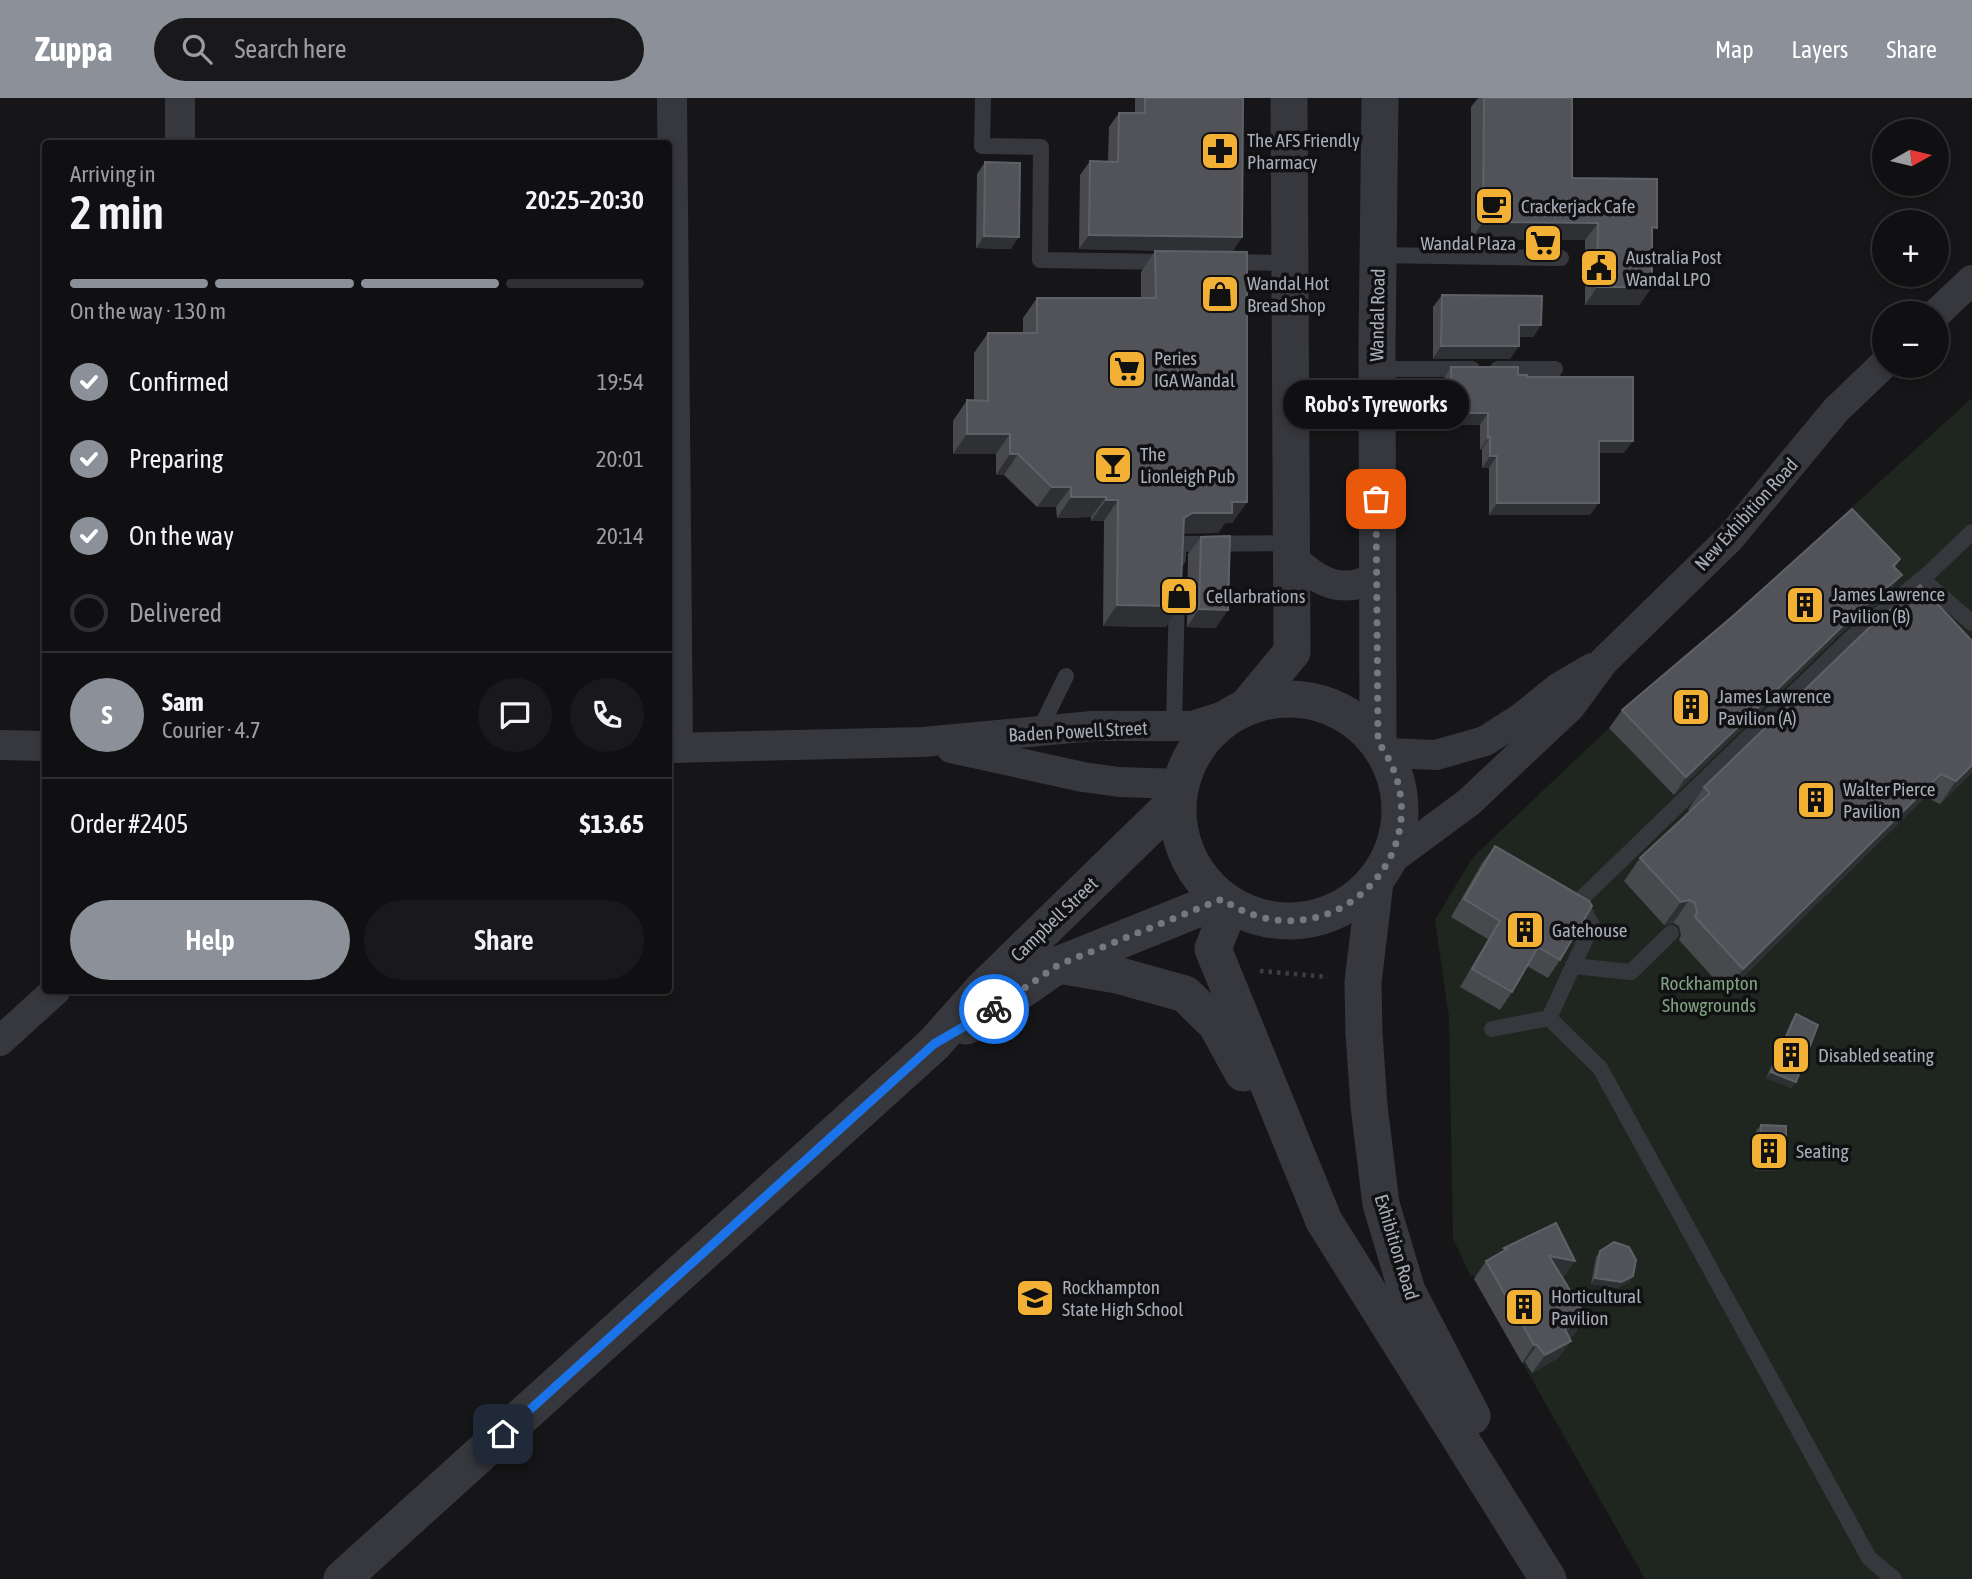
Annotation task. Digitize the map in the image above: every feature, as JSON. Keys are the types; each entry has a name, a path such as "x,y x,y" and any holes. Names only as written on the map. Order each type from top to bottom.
{"street":[{"path":"180,98 180,140"},
{"path":"673,98 673,748"},
{"path":"1239,709 1276,698 1305,698 1333,706 1358,721 1382,748 1398,782 1401,809 1398,836 1381,872 1351,903 1322,917 1291,922 1259,918 1226,902 1196,872 1180,836 1179,791 1191,756 1208,733 1239,709 1292,652 1289,98"},
{"name":"Wandal Road","path":"1380,98 1376,577 1382,748"},
{"path":"1949,302 1972,280"},
{"name":"New Exhibition Road","path":"1381,872 1469,802 1571,706 1604,661 1730,538 1836,410 1872,375"},
{"path":"1293,551 1311,575 1325,582 1350,586 1376,577"},
{"name":"New Exhibition Road","path":"1382,748 1436,755 1485,741 1521,718 1558,688 1604,661"},
{"name":"Baden Powell Street","path":"673,748 923,742 1092,726 1192,726 1239,709"},
{"name":"Baden Powell Street","path":"923,742 1083,777 1179,791"},
{"path":"0,745 42,746"},
{"name":"Campbell Street","path":"342,1579 934,1044 982,990 1179,791"},
{"name":"Exhibition Road","path":"1381,872 1364,976 1368,1106 1381,1204 1407,1291 1558,1579"},
{"name":"Exhibition Road","path":"1226,902 1213,949 1324,1222"},
{"name":"Campbell Street","path":"934,1044 993,1010 1058,965 1226,902"},
{"name":"Exhibition Road","path":"1058,965 1117,975 1185,994 1216,1024 1324,1222 1548,1579"},
{"path":"0,1041 52,994"}],"lane":[{"path":"983,98 982,146 1041,147 1040,260 1189,262"},
{"path":"1378,254 1561,258"},
{"path":"1217,262 1290,263"},
{"path":"1377,369 1555,369"},
{"path":"1549,1018 1592,925 1579,901 1850,639 1922,579 1972,532"},
{"path":"1174,726 1178,544 1293,551"},
{"path":"1922,579 1972,623"},
{"path":"1039,731 1066,676"},
{"path":"1573,965 1631,972 1671,933"},
{"path":"1492,1029 1549,1018"},
{"path":"1549,1018 1600,1068 1869,1558 1894,1579"}],"path":[{"path":"1255,971 1336,977"}],"green space":[{"name":"Rockhampton Showgrounds","path":"1972,398 1972,1579 1645,1579 1473,1275 1471,1276 1453,1239 1449,1017 1435,920 1473,857 1609,728"}],"building":[{"path":"1145,98 1243,98 1242,237 1089,235 1090,161 1118,162 1119,113 1145,113"},
{"path":"1484,98 1572,98 1572,178 1657,179 1657,228 1652,227 1652,287 1597,287 1598,223 1483,222"},
{"path":"985,162 1020,163 1019,237 984,236"},
{"path":"1155,251 1247,252 1247,502 1232,502 1232,513 1192,513 1184,518 1180,606 1117,605 1118,500 1106,500 1106,497 1071,497 1071,487 1052,487 1018,454 1010,454 1010,434 967,434 967,400 988,401 988,333 1037,333 1037,298 1156,298"},
{"path":"1442,295 1542,296 1541,325 1519,325 1519,346 1441,346"},
{"path":"1451,367 1518,367 1518,375 1527,377 1633,377 1633,441 1599,441 1599,503 1497,503 1497,456 1490,456 1488,413 1452,413"},
{"path":"1852,509 1900,559 1893,566 1902,575 1855,614 1686,777 1622,710 1733,616"},
{"path":"1230,536 1228,610 1199,609 1201,537"},
{"name":"Walter Pierce Pavilion","path":"1920,585 1972,641 1972,765 1956,781 1941,774 1743,969 1695,917 1695,903 1689,900 1681,902 1640,858 1710,793 1704,787 1873,624"},
{"name":"Gatehouse","path":"1495,846 1589,901 1592,906 1560,960 1538,947 1512,992 1472,969 1500,921 1464,899"},
{"name":"Disabled seating","path":"1796,1014 1818,1025 1796,1082 1771,1072"},
{"name":"Seating","path":"1761,1125 1786,1126 1786,1164 1759,1165"},
{"name":"Horticultural Pavilion","path":"1556,1223 1575,1261 1549,1256 1587,1318 1565,1329 1571,1341 1545,1355 1534,1345 1486,1261 1507,1249 1504,1248"},
{"path":"1614,1242 1629,1247 1636,1260 1633,1276 1621,1282 1595,1278 1600,1251"}],"way so far":[{"path":"994,1009 1058,965 1222,899 1259,918 1291,922 1322,917 1351,903 1375,882 1388,862 1398,836 1401,809 1398,782 1386,753 1378,742 1376,499"}],"place":[{"name":"The AFS Friendly Pharmacy","path":"1220,151"},
{"name":"Crackerjack Cafe","path":"1494,206"},
{"name":"Wandal Plaza","path":"1543,243"},
{"name":"Australia Post Wandal LPO","path":"1599,268"},
{"name":"Wandal Hot Bread Shop","path":"1220,294"},
{"name":"Peries IGA Wandal","path":"1127,369"},
{"name":"The Lionleigh Pub","path":"1113,465"},
{"name":"Robo's Tyreworks","path":"1376,499"},
{"name":"Cellarbrations","path":"1179,596"},
{"name":"James Lawrence Pavilion (B)","path":"1805,605"},
{"name":"James Lawrence Pavilion (A)","path":"1691,707"},
{"name":"Walter Pierce Pavilion","path":"1816,800"},
{"name":"Gatehouse","path":"1525,930"},
{"name":"Disabled seating","path":"1791,1055"},
{"name":"Seating","path":"1769,1151"},
{"name":"Rockhampton State High School","path":"1035,1298"},
{"name":"Horticultural Pavilion","path":"1524,1307"}],"route":[{"path":"503,1434 934,1044 994,1009"}]}
